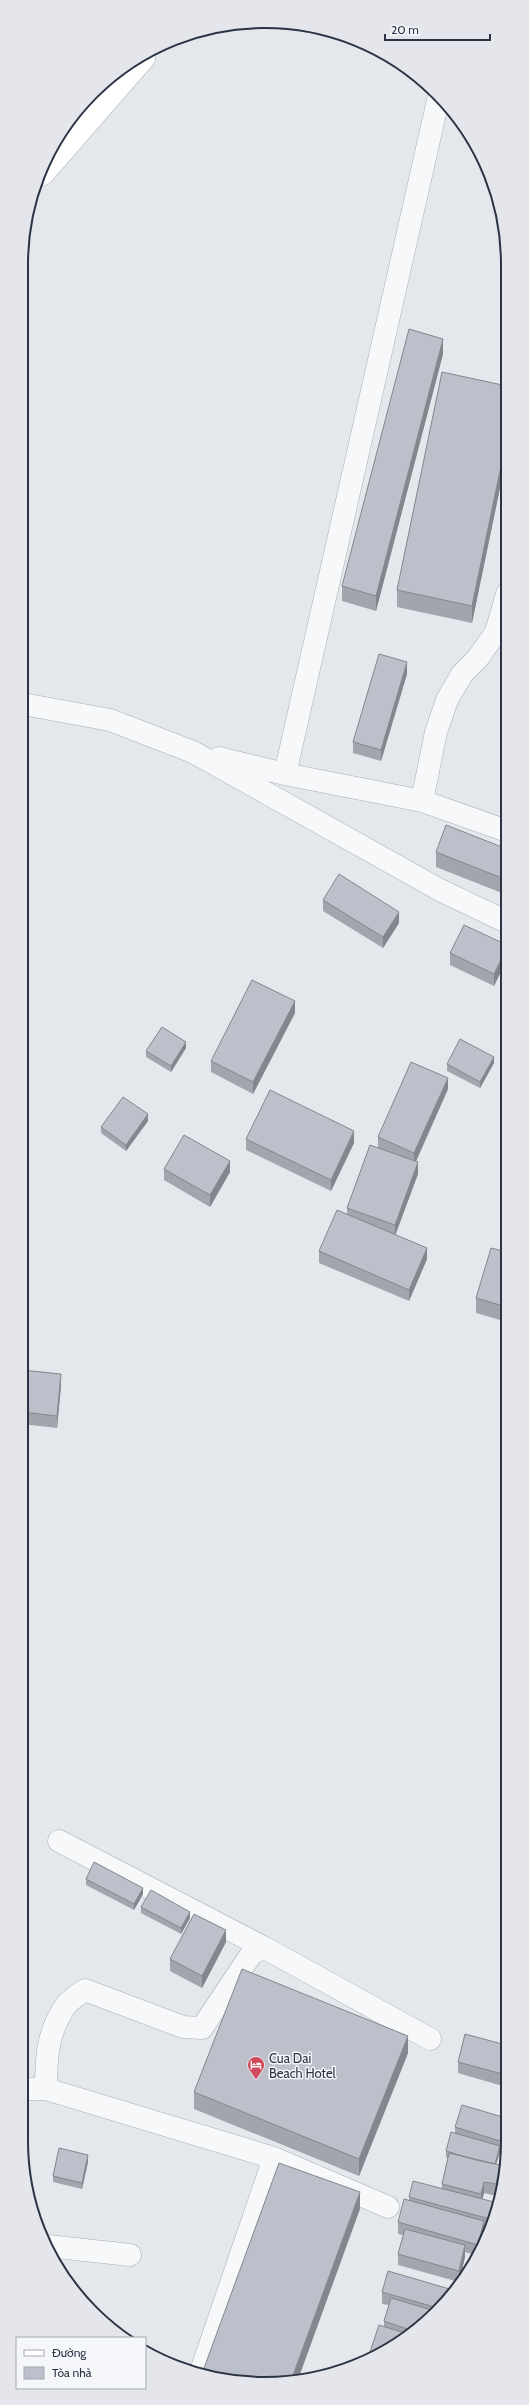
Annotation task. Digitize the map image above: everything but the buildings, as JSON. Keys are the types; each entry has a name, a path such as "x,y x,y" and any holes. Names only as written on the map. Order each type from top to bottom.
{"main road":[{"path":"49,167 138,65"}],"lane":[{"path":"285,774 437,103"},
{"path":"422,801 436,732 447,700 462,674 478,658 496,632 501,615"},
{"path":"28,705 110,720 193,752 285,774 422,801 501,829"},
{"path":"193,752 440,890 501,919"},
{"path":"59,1841 265,1948 430,2039"},
{"path":"46,2089 46,2054 56,2025 64,2007 85,1990 183,2027 202,2028 252,1953 265,1948"},
{"path":"28,2089 46,2089 274,2158 388,2207"},
{"path":"202,2369 274,2158"},
{"path":"53,2247 130,2255"}],"place":[{"name":"Cua Dai Beach Hotel","path":"256,2080"}]}
